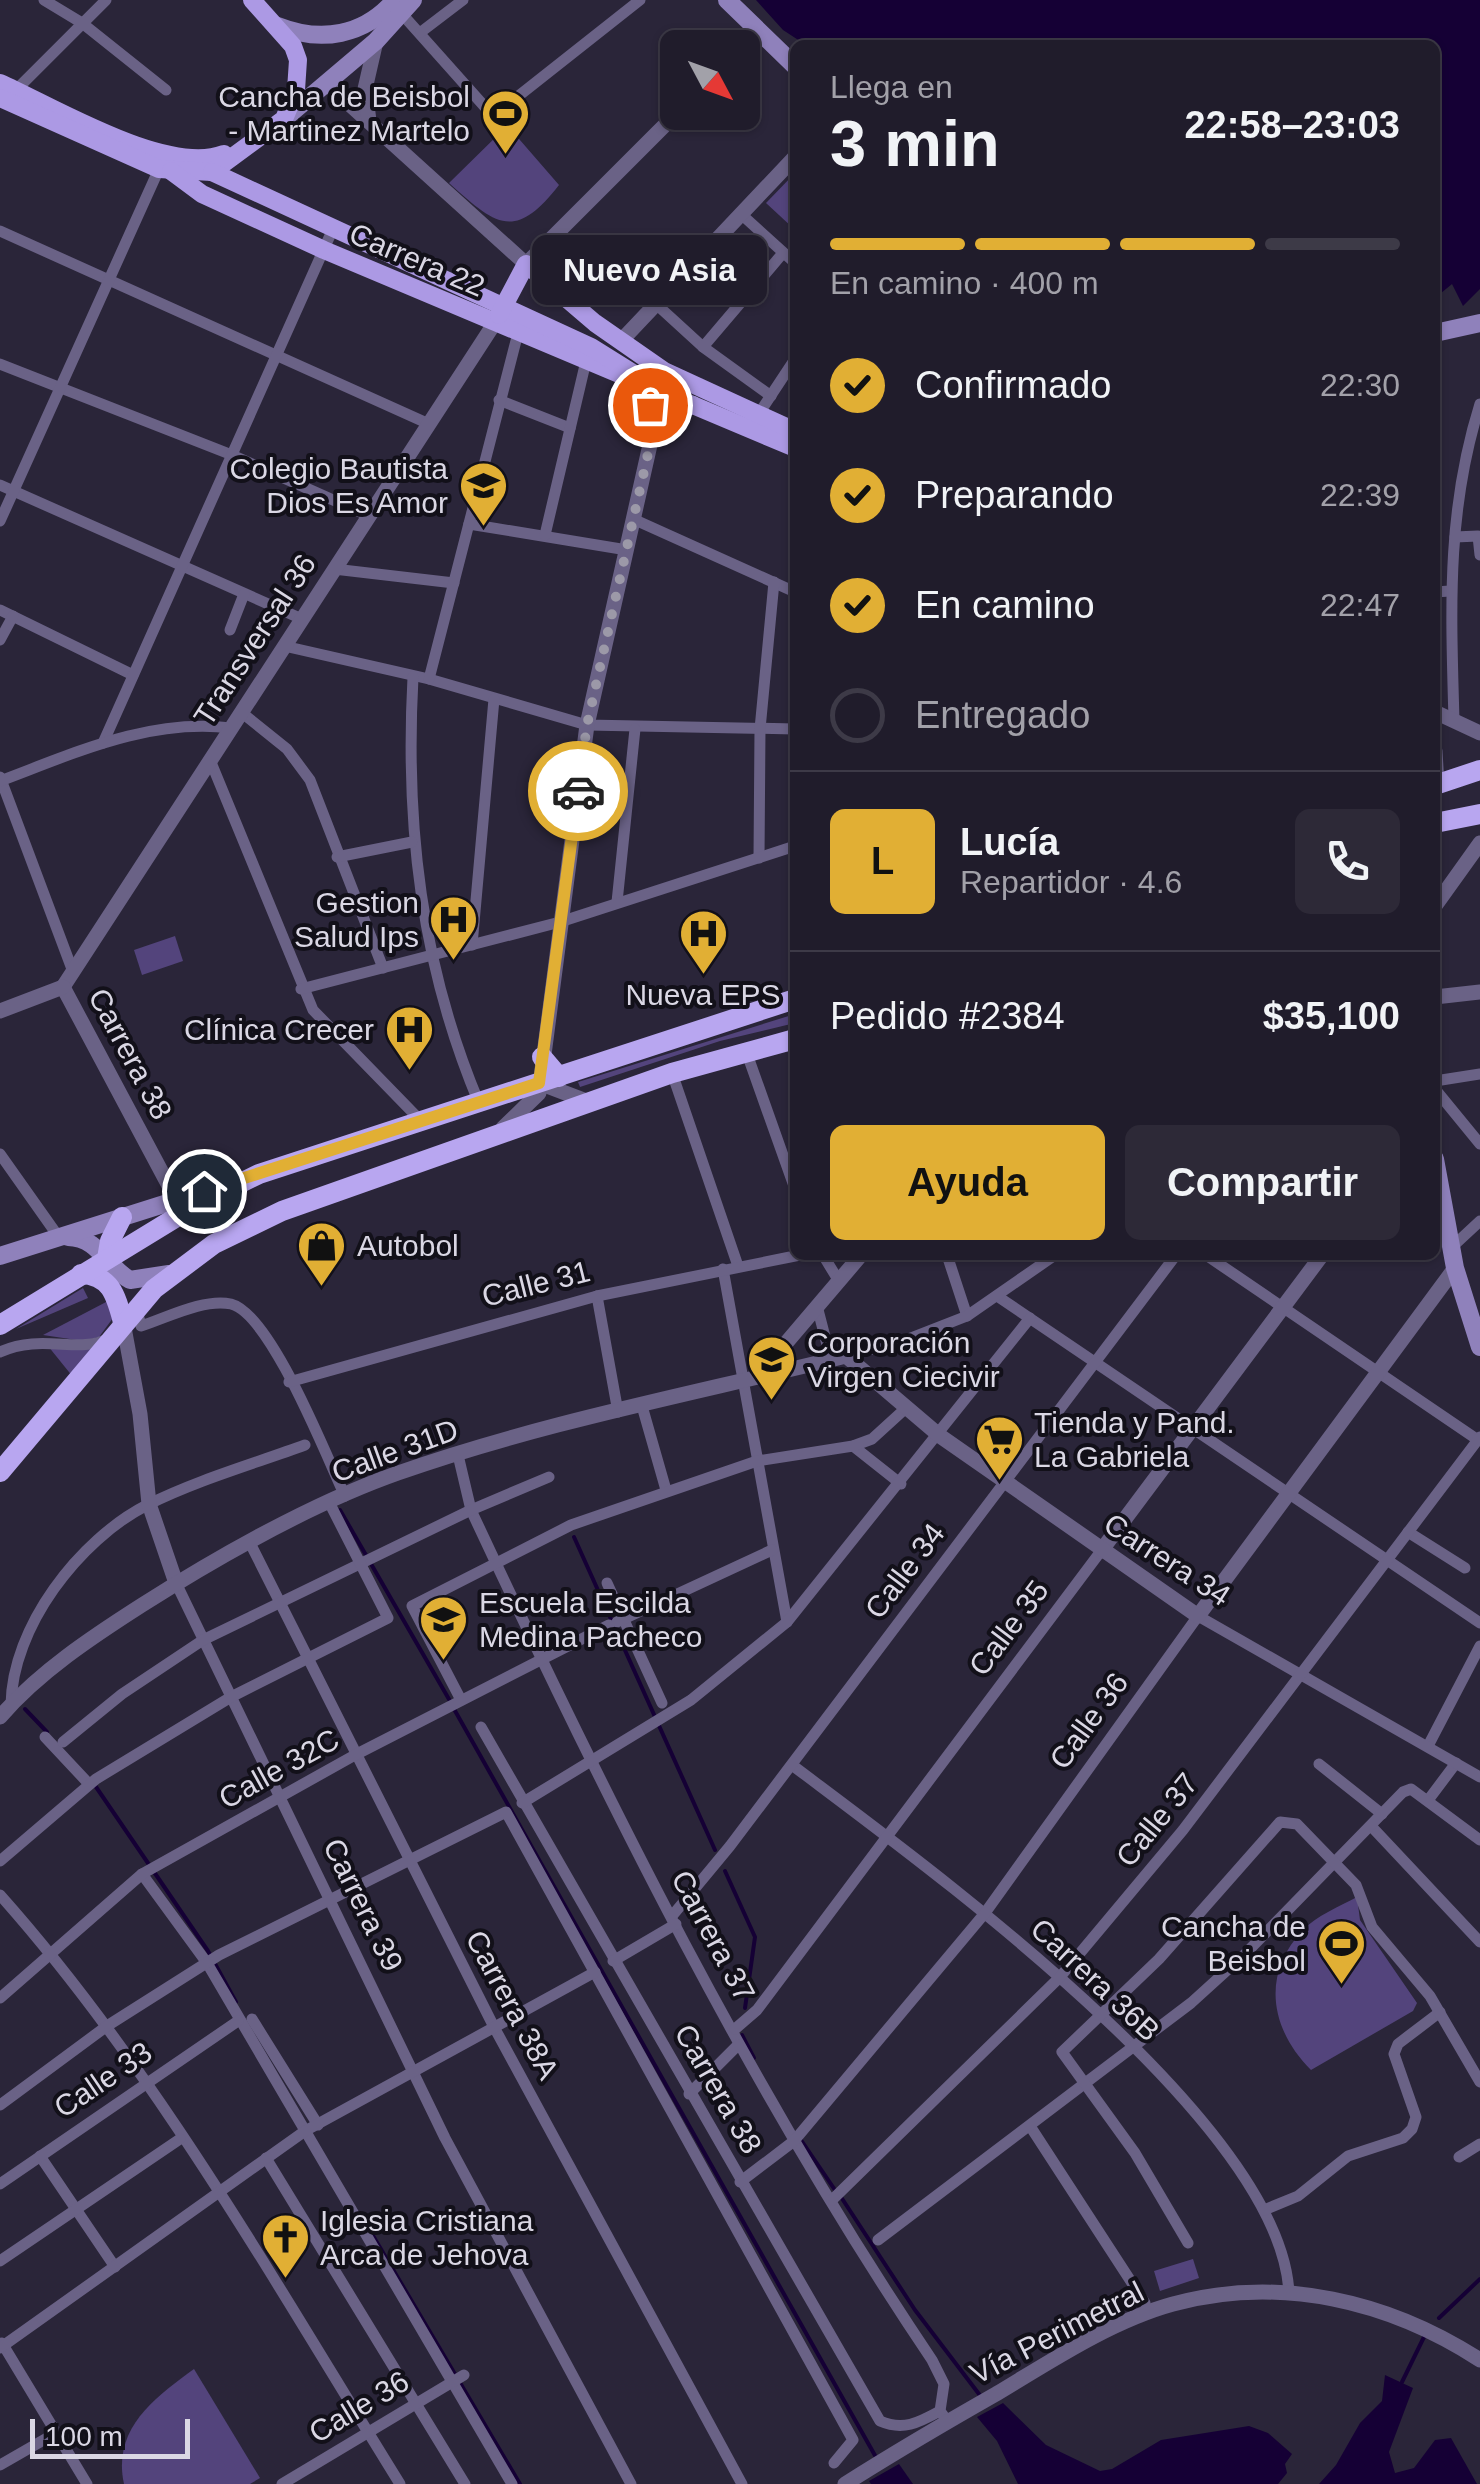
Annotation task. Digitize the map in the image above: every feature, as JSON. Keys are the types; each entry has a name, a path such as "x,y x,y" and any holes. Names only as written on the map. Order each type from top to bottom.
{"highway":[{"path":"1440,784 1480,770"},
{"path":"1440,822 1480,814"},
{"path":"0,1324 198,1204 259,1174 790,1001"},
{"path":"0,1472 128,1322 190,1261 266,1218 672,1073 790,1040"},
{"path":"542,1056 549,1080"},
{"path":"108,1259 110,1241 122,1217"},
{"path":"80,1274 97,1276 110,1286 128,1322"}],"main road":[{"path":"252,0 278,26 298,60 296,90 284,119"},
{"path":"727,0 756,30"},
{"path":"278,26 310,36 343,34 404,5"},
{"path":"5,90 162,164 212,172 284,119 376,41 404,5"},
{"path":"760,34 790,61"},
{"path":"162,164 206,160 252,142"},
{"name":"Carrera 22","path":"162,164 202,194 324,250 498,316 518,333 582,354"},
{"name":"Carrera 22","path":"212,172 498,316 692,404 790,430"},
{"path":"498,316 526,264"},
{"name":"Carrera 22","path":"526,264 650,362 790,445"},
{"path":"1440,331 1480,323"},
{"path":"582,354 621,341"},
{"path":"654,427 671,412 692,404"},
{"path":"0,1256 259,1174"},
{"path":"1440,1184 1455,1268 1480,1346"},
{"path":"58,1236 87,1240 116,1271 136,1280 165,1276 190,1261"}],"street":[{"path":"44,0 82,23 166,90"},
{"path":"5,90 106,0"},
{"path":"421,32 463,0"},
{"path":"404,5 421,32 493,116 640,0"},
{"path":"370,122 365,89 376,41"},
{"path":"326,83 526,264 660,130"},
{"path":"621,341 790,162"},
{"path":"0,521 162,164"},
{"path":"742,214 790,259"},
{"path":"0,231 429,424"},
{"path":"103,743 332,231"},
{"path":"703,347 783,253"},
{"path":"656,304 703,347 770,396"},
{"name":"Transversal 36","path":"63,987 498,316"},
{"path":"430,679 518,333"},
{"path":"545,536 582,354"},
{"path":"542,1056 587,725 654,427 650,362"},
{"path":"0,364 232,455 369,516"},
{"path":"754,422 790,366"},
{"path":"498,400 570,428"},
{"path":"1454,721 1450,591 1460,467 1480,404"},
{"path":"0,485 302,619"},
{"path":"633,520 790,590"},
{"path":"469,524 626,550"},
{"path":"1455,538 1478,536 1480,555"},
{"path":"334,570 454,583"},
{"path":"759,858 760,730 774,582"},
{"path":"1440,592 1450,591"},
{"path":"230,630 244,594"},
{"path":"0,640 6,613 133,675"},
{"path":"284,646 430,679 587,725 635,729 790,729"},
{"path":"413,677 408,760 412,842 430,956 450,1026 479,1103"},
{"path":"472,944 494,699"},
{"path":"241,712 287,749 310,780 383,968"},
{"path":"1440,714 1480,733"},
{"path":"0,780 103,743 162,728 231,728"},
{"path":"617,902 635,729"},
{"path":"210,760 301,989 327,1027 421,1122"},
{"name":"Carrera 38","path":"0,780 72,970"},
{"path":"338,858 412,842"},
{"path":"1440,899 1480,843"},
{"path":"301,989 560,922 790,848"},
{"path":"0,1011 63,987"},
{"name":"Carrera 38","path":"63,987 176,1199"},
{"path":"1440,996 1480,992"},
{"path":"746,1051 790,1160"},
{"path":"672,1073 738,1266"},
{"path":"1440,1084 1480,1074"},
{"path":"482,1141 527,1109 549,1080 589,1102"},
{"path":"1440,1092 1480,1144"},
{"path":"0,1154 58,1236"},
{"path":"1440,1235 1452,1246 1480,1222"},
{"name":"Calle 31","path":"289,1382 597,1296 790,1257"},
{"path":"826,1260 837,1278"},
{"path":"750,1380 856,1260"},
{"path":"949,1260 967,1316"},
{"path":"817,1306 838,1358 903,1341 967,1316 1048,1260"},
{"name":"Calle 34","path":"613,1961 674,1920 1172,1260"},
{"path":"1214,1260 1479,1439"},
{"name":"Calle 35","path":"735,2030 757,2010 888,1838 1318,1260"},
{"name":"Calle 36","path":"740,2182 799,2135 985,1913 1455,1268"},
{"path":"723,1269 750,1380 757,1460 786,1622"},
{"path":"597,1296 618,1412"},
{"path":"997,1296 1480,1623"},
{"path":"0,1352 33,1340 95,1344 128,1322 210,1304 234,1304 256,1322 346,1496"},
{"path":"522,1802 651,1724 663,1709 730,1670 786,1622 940,1436 1030,1318"},
{"name":"Carrera 39","path":"128,1322 148,1504 176,1583 414,2072 631,2484"},
{"name":"Calle 31D","path":"5,1711 61,1661 176,1583 250,1543 397,1474 618,1412 838,1358"},
{"name":"Carrera 34","path":"838,1358 1003,1482 1198,1616 1480,1776"},
{"path":"642,1406 666,1490"},
{"path":"460,1701 412,1606 571,1525 666,1490 757,1460 853,1446 872,1439 906,1408"},
{"name":"Calle 37","path":"839,2194 1060,1977 1183,1830 1479,1439"},
{"name":"Calle 31D","path":"5,1711 13,1673 47,1599 116,1524 148,1504 305,1445"},
{"path":"853,1446 901,1484"},
{"name":"Carrera 37","path":"458,1456 471,1510 496,1564 674,1920 735,2030 738,2045 839,2194 932,2360 944,2384 949,2416"},
{"path":"64,1742 122,1694 203,1640 471,1510 549,1477"},
{"path":"0,1861 92,1782 231,1697 388,1618 365,1562 330,1504"},
{"path":"1408,1532 1465,1568"},
{"name":"Carrera 38A","path":"250,1543 494,2027 742,2484"},
{"name":"Calle 32C","path":"0,1998 147,1871 460,1701 616,1622 772,1550"},
{"path":"607,1583 616,1622 663,1709"},
{"path":"1428,1746 1480,1646"},
{"name":"Carrera 38","path":"481,1727 880,2420 895,2428 949,2416"},
{"path":"45,1737 92,1782"},
{"path":"1429,1799 1456,1763"},
{"path":"1319,1764 1382,1814"},
{"name":"Carrera 36B","path":"792,1765 985,1913 1103,2015 1218,2143 1264,2210 1282,2252 1289,2292"},
{"path":"878,2240 1134,2048 1245,1954 1411,1789 1480,1840"},
{"name":"Carrera 38","path":"408,1860 506,1812 853,2440 834,2463"},
{"path":"1188,2243 1135,2153 1082,2085 1062,2052 1160,1959 1270,1831 1288,1820 1336,1861 1356,1885 1372,1927 1440,2012 1480,2082"},
{"path":"1371,1826 1480,1942"},
{"path":"0,2106 106,2026 212,1960 408,1860"},
{"path":"147,1871 212,1960 238,2021 311,2128"},
{"path":"0,1895 51,1952 146,2084 400,2484"},
{"path":"87,2484 1,2344 311,2128 595,1972"},
{"path":"1264,2210 1298,2196 1348,2156 1403,2138 1412,2129 1416,2118 1394,2054 1398,2044 1440,2012"},
{"path":"252,2019 311,2128 459,2379 512,2484"},
{"name":"Calle 33","path":"0,2184 238,2021"},
{"path":"689,2094 738,2045"},
{"path":"1030,2126 1145,2303"},
{"path":"0,2261 180,2138"},
{"path":"1459,2157 1480,2144"},
{"path":"40,2156 114,2266"},
{"path":"266,2158 465,2484"},
{"name":"Vía Perimetral","path":"848,2482 949,2416 1071,2350 1173,2304 1245,2292 1289,2292 1352,2302 1403,2319 1480,2360"},
{"name":"Calle 36","path":"286,2483 459,2379"},
{"path":"0,2465 54,2434"}],"shaded area":[{"path":"756,0 1480,0 1480,289 1463,306 1452,284 1440,294 1440,40 798,40 783,30"},
{"name":"Cancha de Beisbol - Martinez Martelo","path":"503,130 513,132 559,185 529,215 517,221 492,217 449,183"},
{"path":"790,178 790,225 766,203"},
{"path":"175,936 183,961 142,975 134,950"},
{"path":"790,1016 790,1024 720,1041 580,1087 578,1082"},
{"path":"83,1288 88,1298 16,1329"},
{"path":"108,1301 113,1318 99,1337 83,1341 43,1335"},
{"path":"48,1346 93,1349 73,1377"},
{"name":"Cancha de Beisbol","path":"1357,1897 1360,1920 1417,2003 1413,2011 1311,2070 1297,2054 1279,2019 1276,1983 1290,1947 1303,1930"},
{"path":"1193,2259 1199,2278 1160,2291 1154,2271"},
{"path":"194,2369 260,2478 250,2484 124,2484 122,2464 130,2431 164,2391"},
{"path":"1385,2375 1413,2388 1389,2452 1395,2473 1414,2468 1435,2440 1451,2438 1477,2484 1319,2484 1336,2465 1360,2423 1382,2401"},
{"path":"1003,2403 1046,2445 1100,2471 1112,2469 1161,2440 1249,2426 1268,2433 1292,2454 1285,2464 1287,2473 1278,2484 1018,2484 997,2441 977,2417"},
{"path":"899,2464 913,2484 869,2481"}],"waterway":[{"path":"340,1510 450,1701"},
{"path":"574,1537 715,1850"},
{"path":"25,1709 47,1732"},
{"path":"454,1709 877,2459"},
{"path":"94,1784 208,1951 236,2002"},
{"path":"725,1871 755,1937 745,2008"},
{"path":"742,2035 754,2058"},
{"path":"801,2140 835,2190"},
{"path":"841,2197 915,2310 982,2398"},
{"path":"372,2234 520,2484"},
{"path":"1439,2318 1480,2279"},
{"path":"1402,2382 1424,2337"}],"way so far":[{"path":"578,791 587,725 654,427 650,405"}],"place":[{"name":"Cancha de Beisbol - Martinez Martelo","path":"505,156"},
{"name":"Nuevo Asia","path":"650,405"},
{"name":"Colegio Bautista Dios Es Amor","path":"483,528"},
{"name":"Gestion Salud Ips","path":"454,962"},
{"name":"Nueva EPS","path":"703,976"},
{"name":"Clínica Crecer","path":"409,1072"},
{"name":"Autobol","path":"322,1288"},
{"name":"Corporación Virgen Ciecivir","path":"772,1402"},
{"name":"Tienda y Pand. La Gabriela","path":"999,1482"},
{"name":"Escuela Escilda Medina Pacheco","path":"444,1662"},
{"name":"Cancha de Beisbol","path":"1341,1986"},
{"name":"Iglesia Cristiana Arca de Jehova","path":"285,2280"}],"route":[{"path":"204,1191 539,1083 578,791"}]}
